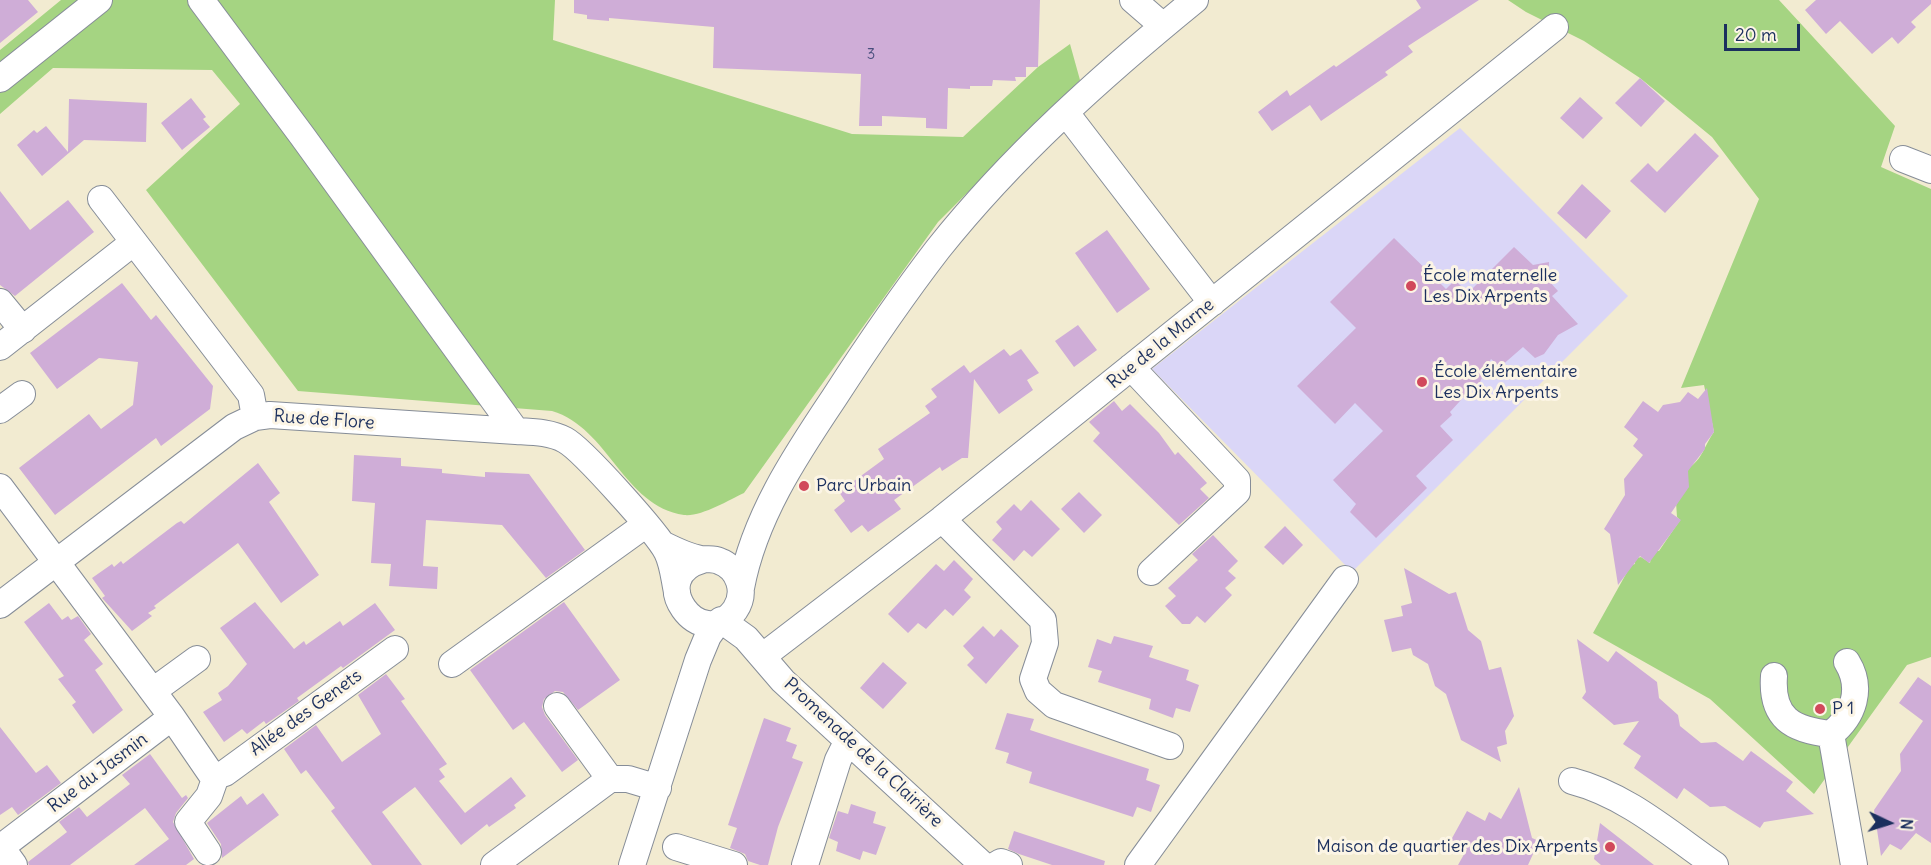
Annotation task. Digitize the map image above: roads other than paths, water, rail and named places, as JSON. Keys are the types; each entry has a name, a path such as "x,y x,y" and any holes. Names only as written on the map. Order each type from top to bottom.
{"street":[{"path":"0,79 99,0"},
{"path":"201,0 303,136 516,431"},
{"path":"1133,0 1163,26"},
{"path":"632,865 698,660 708,636 720,621 732,613 760,526 783,478 817,423 876,334 939,248 1000,180 1066,113 1195,0"},
{"name":"Rue de la Marne","path":"754,647 942,519 1555,27"},
{"path":"1066,113 1212,303"},
{"path":"1903,159 1931,170"},
{"path":"101,199 251,395 255,417"},
{"path":"0,347 139,248"},
{"path":"0,302 23,330"},
{"path":"1131,367 1237,480 1237,492 1151,572"},
{"path":"0,410 22,394"},
{"name":"Rue de Flore","path":"0,605 234,427 255,417 308,417 547,433 572,444 662,544 671,564 698,660"},
{"path":"0,487 153,691 211,774 216,776 209,796 188,822 208,852"},
{"path":"942,519 1043,620 1045,643 1033,679 1038,691 1054,705 1170,746"},
{"path":"452,664 645,525"},
{"path":"720,621 700,622 682,603 679,579 686,568 734,550 760,526"},
{"name":"Rue de Flore","path":"662,544 708,560"},
{"path":"708,560 731,568 740,593"},
{"path":"1138,865 1345,579"},
{"name":"Promenade de la Clairière","path":"740,593 739,620 754,647 783,681 983,865"},
{"name":"Promenade de la Clairière","path":"720,621 754,647"},
{"name":"Allée des Genets","path":"216,776 225,773 395,648"},
{"path":"153,691 196,659"},
{"path":"1831,734 1850,715 1854,699 1855,684 1847,662"},
{"path":"1774,676 1775,699 1790,723 1800,729 1831,734"},
{"path":"557,706 610,779"},
{"name":"Rue du Jasmin","path":"5,846 172,717"},
{"path":"1831,734 1854,865"},
{"path":"805,865 838,760 843,750 850,744"},
{"path":"494,865 610,779 628,779 658,788"},
{"path":"1572,781 1598,788 1617,797 1715,865"},
{"path":"676,847 734,865"},
{"path":"996,865 1001,862 1009,865"}],"place":[{"name":"École maternelle Les Dix Arpents","path":"1411,286"},
{"name":"École élémentaire Les Dix Arpents","path":"1422,382"},
{"name":"Parc Urbain","path":"804,486"},
{"name":"P 1","path":"1820,709"},
{"name":"Maison de quartier des Dix Arpents","path":"1610,847"}]}
